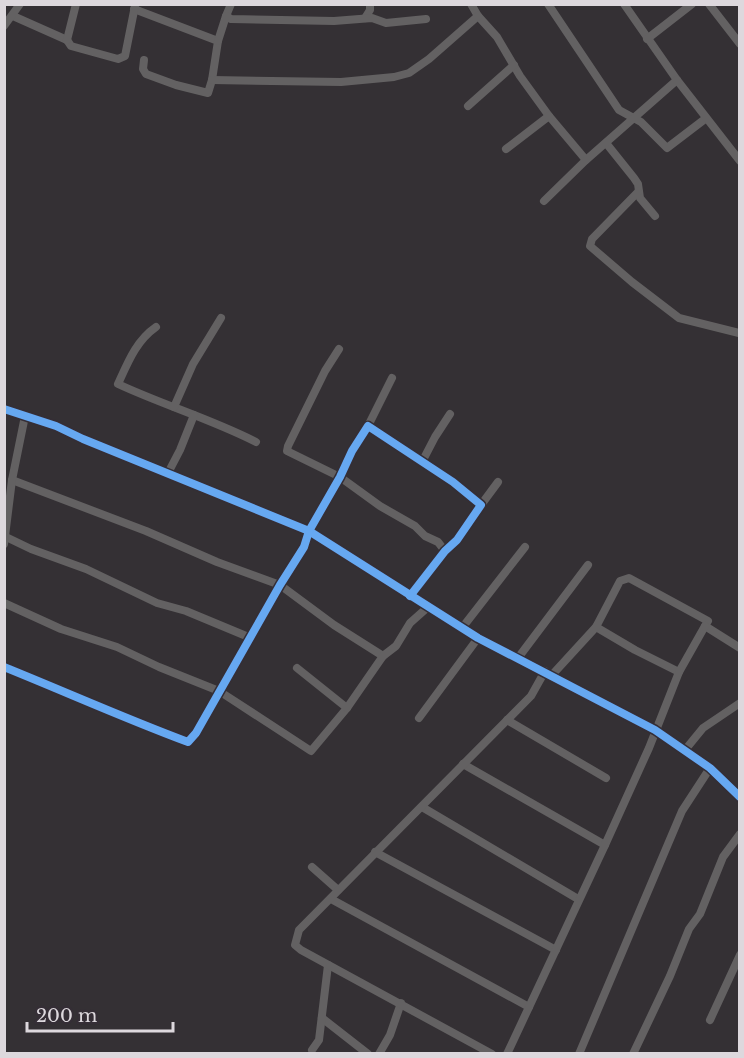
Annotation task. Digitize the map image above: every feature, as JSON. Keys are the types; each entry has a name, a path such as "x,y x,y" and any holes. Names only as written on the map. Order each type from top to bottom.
{"street":[{"path":"4,26 20,4"},
{"path":"67,40 76,4"},
{"path":"144,60 143,69 146,74 208,93 213,80 218,41 231,4"},
{"path":"365,18 370,4"},
{"path":"471,4 478,16 497,37 549,116 586,160"},
{"path":"548,4 619,110 641,122 668,149 705,119"},
{"path":"624,4 705,119 740,162"},
{"path":"647,39 692,4"},
{"path":"709,4 740,44"},
{"path":"12,16 67,40 71,46 118,59 125,56 134,7 218,41"},
{"path":"226,16 231,19 334,21 372,18 386,23 426,19"},
{"path":"213,80 341,82 394,77 409,73 429,59 478,16"},
{"path":"468,106 514,65"},
{"path":"543,201 677,80"},
{"path":"506,149 549,116"},
{"path":"606,143 634,178 638,184 640,198 655,216"},
{"path":"638,192 592,239 590,246 679,318 739,333"},
{"path":"174,407 194,364 221,318"},
{"path":"156,327 144,335 131,354 118,384 229,428 256,442"},
{"path":"339,349 287,451 340,477 380,506 415,526 425,536 438,542 445,551"},
{"path":"4,667 188,742 196,733 304,547 309,531 393,378"},
{"path":"4,409 56,426 82,439 309,531 478,638 655,730 710,768 740,797"},
{"path":"422,462 450,414"},
{"path":"168,473 194,415"},
{"path":"25,416 12,480 5,540 86,569 157,603 186,611 251,638"},
{"path":"368,426 453,482 481,505"},
{"path":"12,480 280,585 334,625 383,656"},
{"path":"410,596 445,551 457,540 498,482"},
{"path":"462,628 525,547"},
{"path":"518,658 588,565"},
{"path":"492,1053 301,950 295,945 295,939 299,930 531,696 548,673 596,627 620,581 629,578 708,621 679,672 649,748 606,845 578,899 507,1053"},
{"path":"4,603 61,629 117,647 219,691 311,751 347,708 383,656 396,646 410,623 428,607"},
{"path":"705,626 740,648"},
{"path":"596,627 679,672"},
{"path":"419,718 478,638"},
{"path":"297,668 347,708"},
{"path":"685,750 703,728 740,703"},
{"path":"507,720 606,778"},
{"path":"463,764 606,845"},
{"path":"579,1053 682,811 710,768"},
{"path":"422,807 578,899"},
{"path":"633,1053 670,976 689,929 700,914 723,857 740,834"},
{"path":"375,852 556,950"},
{"path":"312,867 338,890"},
{"path":"331,899 529,1007"},
{"path":"710,1020 740,955"},
{"path":"312,1050 319,1040 328,965"},
{"path":"380,1053 390,1035 401,1003"},
{"path":"322,1018 368,1053"}],"cycle path":[{"path":"4,409 56,426 309,531 478,638 655,730 710,768 740,797"},
{"path":"4,667 188,742 196,733 304,547 309,531 368,426 453,482 481,505 457,540 445,551 410,596"}]}
